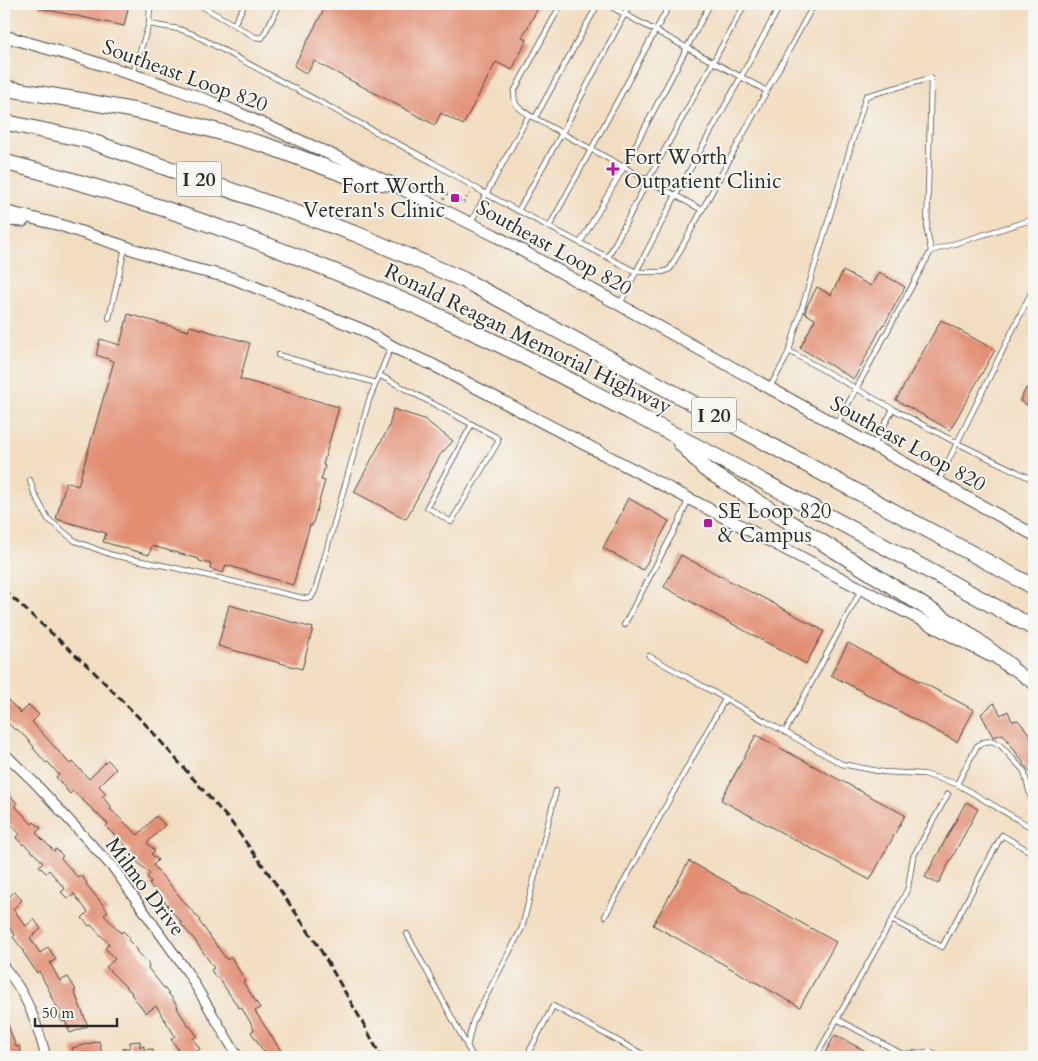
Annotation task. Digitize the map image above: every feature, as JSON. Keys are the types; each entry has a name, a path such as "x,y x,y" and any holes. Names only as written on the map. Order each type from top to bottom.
{"highway":[{"path":"4,88 156,115 265,145 357,179 387,183"},
{"name":"Ronald Reagan Memorial Highway","path":"4,122 106,146 356,234 464,280 1034,587"},
{"name":"Ronald Reagan Memorial Highway","path":"4,162 97,188 248,238 394,296 476,333 672,434 1034,628"},
{"path":"672,434 705,469 967,633 1010,666"}],"main road":[{"name":"Southeast Loop 820","path":"4,36 174,88 227,108 343,160 470,223 1034,535"},
{"path":"4,211 60,225 186,267 232,278 363,330 1010,666 1034,684"},
{"path":"4,220 60,225"}],"street":[{"name":"Milmo Drive","path":"4,753 35,783 114,869 188,973 235,1056"},
{"path":"4,967 25,997 39,1029 46,1057"}],"lane":[{"path":"133,75 149,24 150,4"},
{"path":"198,4 255,37 262,38 280,4"},
{"path":"208,9 211,4"},
{"path":"234,24 245,4"},
{"path":"561,4 514,92 516,106 529,115 702,210"},
{"path":"536,118 598,4"},
{"path":"606,4 766,91"},
{"path":"518,211 562,133 630,4"},
{"path":"549,227 670,4"},
{"path":"580,243 624,167 710,4"},
{"path":"608,257 745,4"},
{"path":"619,305 676,195 782,4"},
{"path":"149,24 179,29 193,34 432,162 486,194 636,272 663,272 670,269 814,4"},
{"path":"769,388 789,351 866,96 931,78 927,231 931,251 836,426"},
{"path":"470,223 529,115"},
{"path":"931,251 1034,219"},
{"path":"109,318 125,247"},
{"path":"939,482 1034,287"},
{"path":"30,480 34,493 48,520 75,542 112,556 303,598 311,598 315,592 369,400 392,346"},
{"path":"789,351 957,443 1034,480"},
{"path":"278,355 376,383"},
{"path":"379,375 472,424 498,439 451,522 427,507 472,424"},
{"path":"874,446 893,409"},
{"path":"624,625 680,520 688,499"},
{"path":"785,732 861,590"},
{"path":"649,656 842,764 883,772 924,774 957,784 1034,826"},
{"path":"605,916 725,698"},
{"path":"957,784 977,746 984,742 994,741 1024,771 1034,810"},
{"path":"468,1047 473,1021 522,928 556,791"},
{"path":"816,1057 892,920 908,888 913,857 948,794"},
{"path":"892,920 942,947 1002,835 1034,854"},
{"path":"407,934 473,1057"},
{"path":"530,1057 530,1050 553,1006 642,1056 648,1057"},
{"path":"836,1019 902,1054 930,1052 941,1057"}],"path":[{"path":"440,207 447,194 464,203 473,186"}],"building":[{"path":"39,4 129,4 124,26 39,8"},
{"path":"327,4 540,4 522,38 527,40 512,70 496,62 463,125 441,113 435,125 314,61 307,74 294,66"},
{"path":"843,271 871,286 879,272 905,287 854,379 800,348 815,319 805,313 817,287 831,295"},
{"path":"128,314 188,331 190,326 250,343 240,379 339,407 323,465 325,466 321,480 325,481 293,585 226,565 223,573 210,569 211,564 199,561 199,559 152,546 149,555 103,542 106,533 56,519 66,482 78,486 114,361 96,355 100,339 120,345"},
{"path":"941,320 995,350 950,430 896,400"},
{"path":"1026,388 1034,393 1034,409 1020,401"},
{"path":"393,409 424,419 453,441 440,455 406,519 354,492 389,427"},
{"path":"628,498 669,521 643,570 603,548"},
{"path":"681,555 824,631 806,664 664,587"},
{"path":"229,605 313,628 302,669 218,646"},
{"path":"848,643 974,710 957,742 831,675"},
{"path":"4,696 21,713 29,705 39,715 32,722 70,764 73,762 89,779 108,760 116,769 99,786 106,793 102,797 112,807 110,809 138,835 156,816 165,825 147,843 155,851 151,854 158,860 153,865 200,920 227,960 231,957 245,980 243,982 260,1008 255,1011 285,1057 268,1057 264,1052 251,1032 254,1030 252,1025 241,1007 239,1008 218,977 216,978 211,970 214,968 194,939 149,884 151,882 147,877 150,874 129,854 131,851 106,827 108,824 73,791 70,794 56,777 59,775 48,762 46,763 28,740 4,719"},
{"path":"994,703 1001,715 1008,711 1012,721 1018,720 1034,740 1034,778 1003,734 993,737 981,714"},
{"path":"756,735 905,815 870,880 721,800"},
{"path":"4,789 17,803 15,806 32,824 34,822 41,828 36,833 54,851 56,849 63,856 61,858 78,878 81,875 108,911 104,915 121,933 123,931 130,938 128,940 148,963 148,968 172,998 189,1027 197,1036 193,1039 200,1049 188,1057 183,1057 171,1039 175,1036 156,1006 146,1013 132,993 106,967 115,959 105,948 109,944 82,918 88,912 74,894 68,899 61,892 65,889 49,870 46,873 39,866 43,862 16,838 20,834 4,817"},
{"path":"966,802 978,809 938,884 925,877"},
{"path":"689,861 836,942 800,1007 653,925"},
{"path":"14,892 22,900 13,909 26,926 34,919 41,929 30,938 40,953 48,947 56,959 50,963 60,981 68,977 76,990 74,991 88,1026 70,1033 65,1021 62,1022 59,1011 39,971 37,973 13,937 15,935 4,921 4,895 9,897"},
{"path":"4,1017 16,1047 19,1046 23,1057 4,1057"},
{"path":"835,1035 877,1057 823,1057"},
{"path":"99,1041 103,1057 74,1057 72,1048"},
{"path":"140,1041 140,1047 144,1046 144,1050 153,1049 154,1057 124,1057 123,1048 130,1048 130,1042"}],"railway":[{"path":"4,590 91,669 149,728 231,822 317,944 381,1057"}],"place":[{"name":"Fort Worth Outpatient Clinic","path":"613,169"},
{"name":"Fort Worth Veteran's Clinic","path":"455,198"},
{"name":"SE Loop 820 & Campus","path":"708,523"}]}
